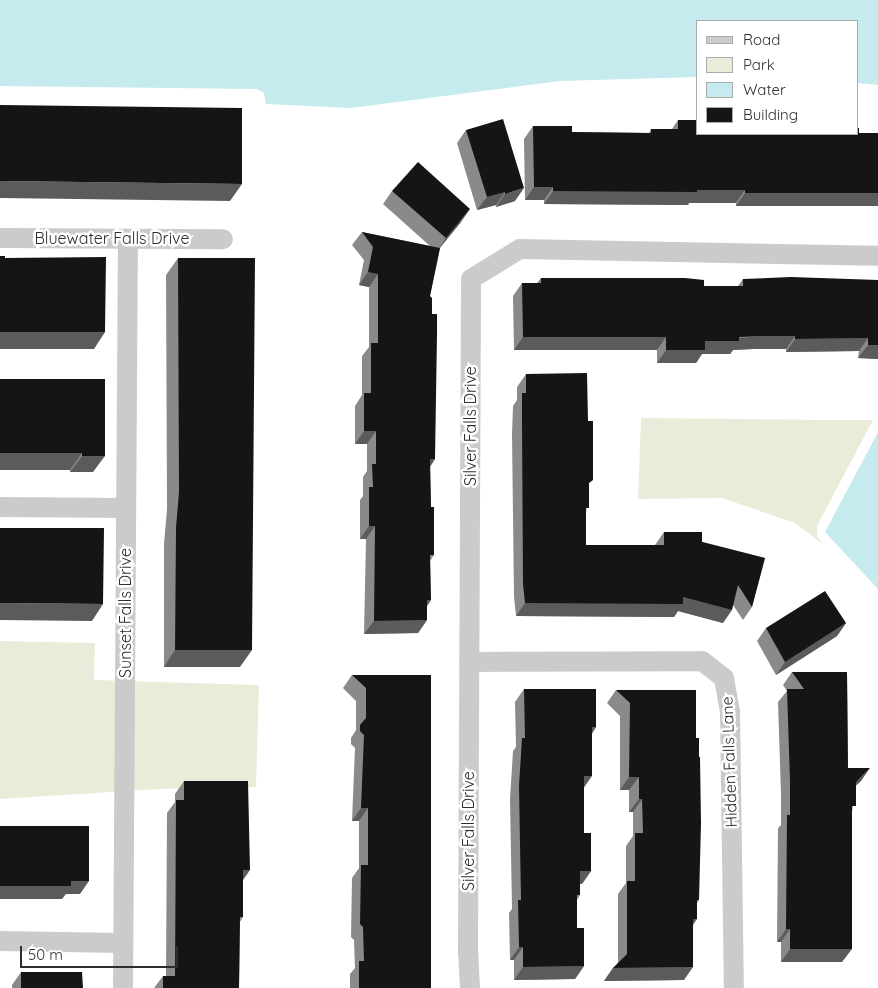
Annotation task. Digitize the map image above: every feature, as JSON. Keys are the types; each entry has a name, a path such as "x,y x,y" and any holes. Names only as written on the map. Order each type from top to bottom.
{"street":[{"name":"Bluewater Falls Drive","path":"0,238 223,239"},
{"name":"Sunset Falls Drive","path":"123,988 128,239"},
{"name":"Silver Falls Drive","path":"470,988 468,952 471,279 520,249 878,256"},
{"path":"0,507 126,508"},
{"name":"Hidden Falls Lane","path":"469,662 702,661 724,678 730,711 734,988"},
{"path":"0,941 123,943"}],"green space":[{"path":"641,418 873,420 817,526 817,536 824,545 795,523 722,498 638,499"},
{"path":"0,641 95,643 94,680 259,685 256,787 159,789 0,799"}],"water":[{"path":"0,0 878,0 878,85 858,83 858,20 696,20 696,77 560,81 351,108 266,104 264,93 257,89 0,86"},
{"path":"878,432 878,589 825,532"}],"building":[{"path":"0,105 242,108 242,184 0,181"},
{"path":"503,119 524,188 487,197 466,130"},
{"path":"678,120 696,120 696,135 858,135 858,128 859,133 878,133 878,193 745,193 745,190 697,190 697,192 553,191 553,187 534,187 533,126 572,126 572,132 651,133 651,129 678,129"},
{"path":"418,162 470,209 446,238 392,191"},
{"path":"362,232 440,248 430,296 432,298 432,314 437,314 437,334 435,459 430,459 431,507 434,507 434,555 430,555 431,600 427,600 427,620 374,621 375,526 369,526 369,487 373,487 372,464 376,464 376,431 364,431 364,393 371,393 371,343 378,343 378,274 368,272 373,247"},
{"path":"0,256 5,256 5,258 106,257 105,332 0,332"},
{"path":"178,258 255,258 252,650 175,650 176,528 179,492"},
{"path":"791,277 878,280 878,345 868,345 868,338 795,339 795,336 762,336 739,337 739,341 705,341 705,350 666,350 666,337 523,337 522,283 541,283 541,278 685,278 704,280 704,286 743,286 743,279"},
{"path":"587,373 588,421 593,421 593,480 589,483 589,508 586,508 586,545 664,545 664,532 702,532 702,542 765,558 752,607 738,585 732,610 683,597 683,604 525,603 523,584 522,393 526,393 526,374"},
{"path":"0,379 105,379 105,456 82,456 82,453 0,453"},
{"path":"0,528 104,528 103,604 0,603"},
{"path":"825,591 846,623 785,662 766,628"},
{"path":"792,672 847,672 848,768 870,768 856,782 856,806 852,806 852,949 790,949 790,929 786,929 787,815 790,815 787,689 804,689"},
{"path":"352,675 431,675 431,988 359,988 359,961 364,961 363,927 360,924 361,865 368,865 368,808 361,808 364,735 360,731 360,725 366,718 366,688"},
{"path":"524,689 596,689 596,727 592,727 592,776 584,776 584,833 591,833 591,871 580,871 580,895 577,895 577,928 584,928 584,966 523,967 523,947 519,947 518,900 521,900 519,786 522,738 525,738"},
{"path":"616,690 696,690 696,738 699,738 701,823 699,900 697,900 697,919 693,919 693,967 613,968 627,954 627,881 635,881 635,833 643,833 642,799 639,799 639,777 629,777 630,703"},
{"path":"184,781 248,781 250,870 243,870 243,917 240,917 239,988 163,988 163,976 175,976 176,800 184,800"},
{"path":"0,826 89,826 89,881 71,881 71,886 0,886"},
{"path":"21,972 82,972 83,988 21,988"}]}
